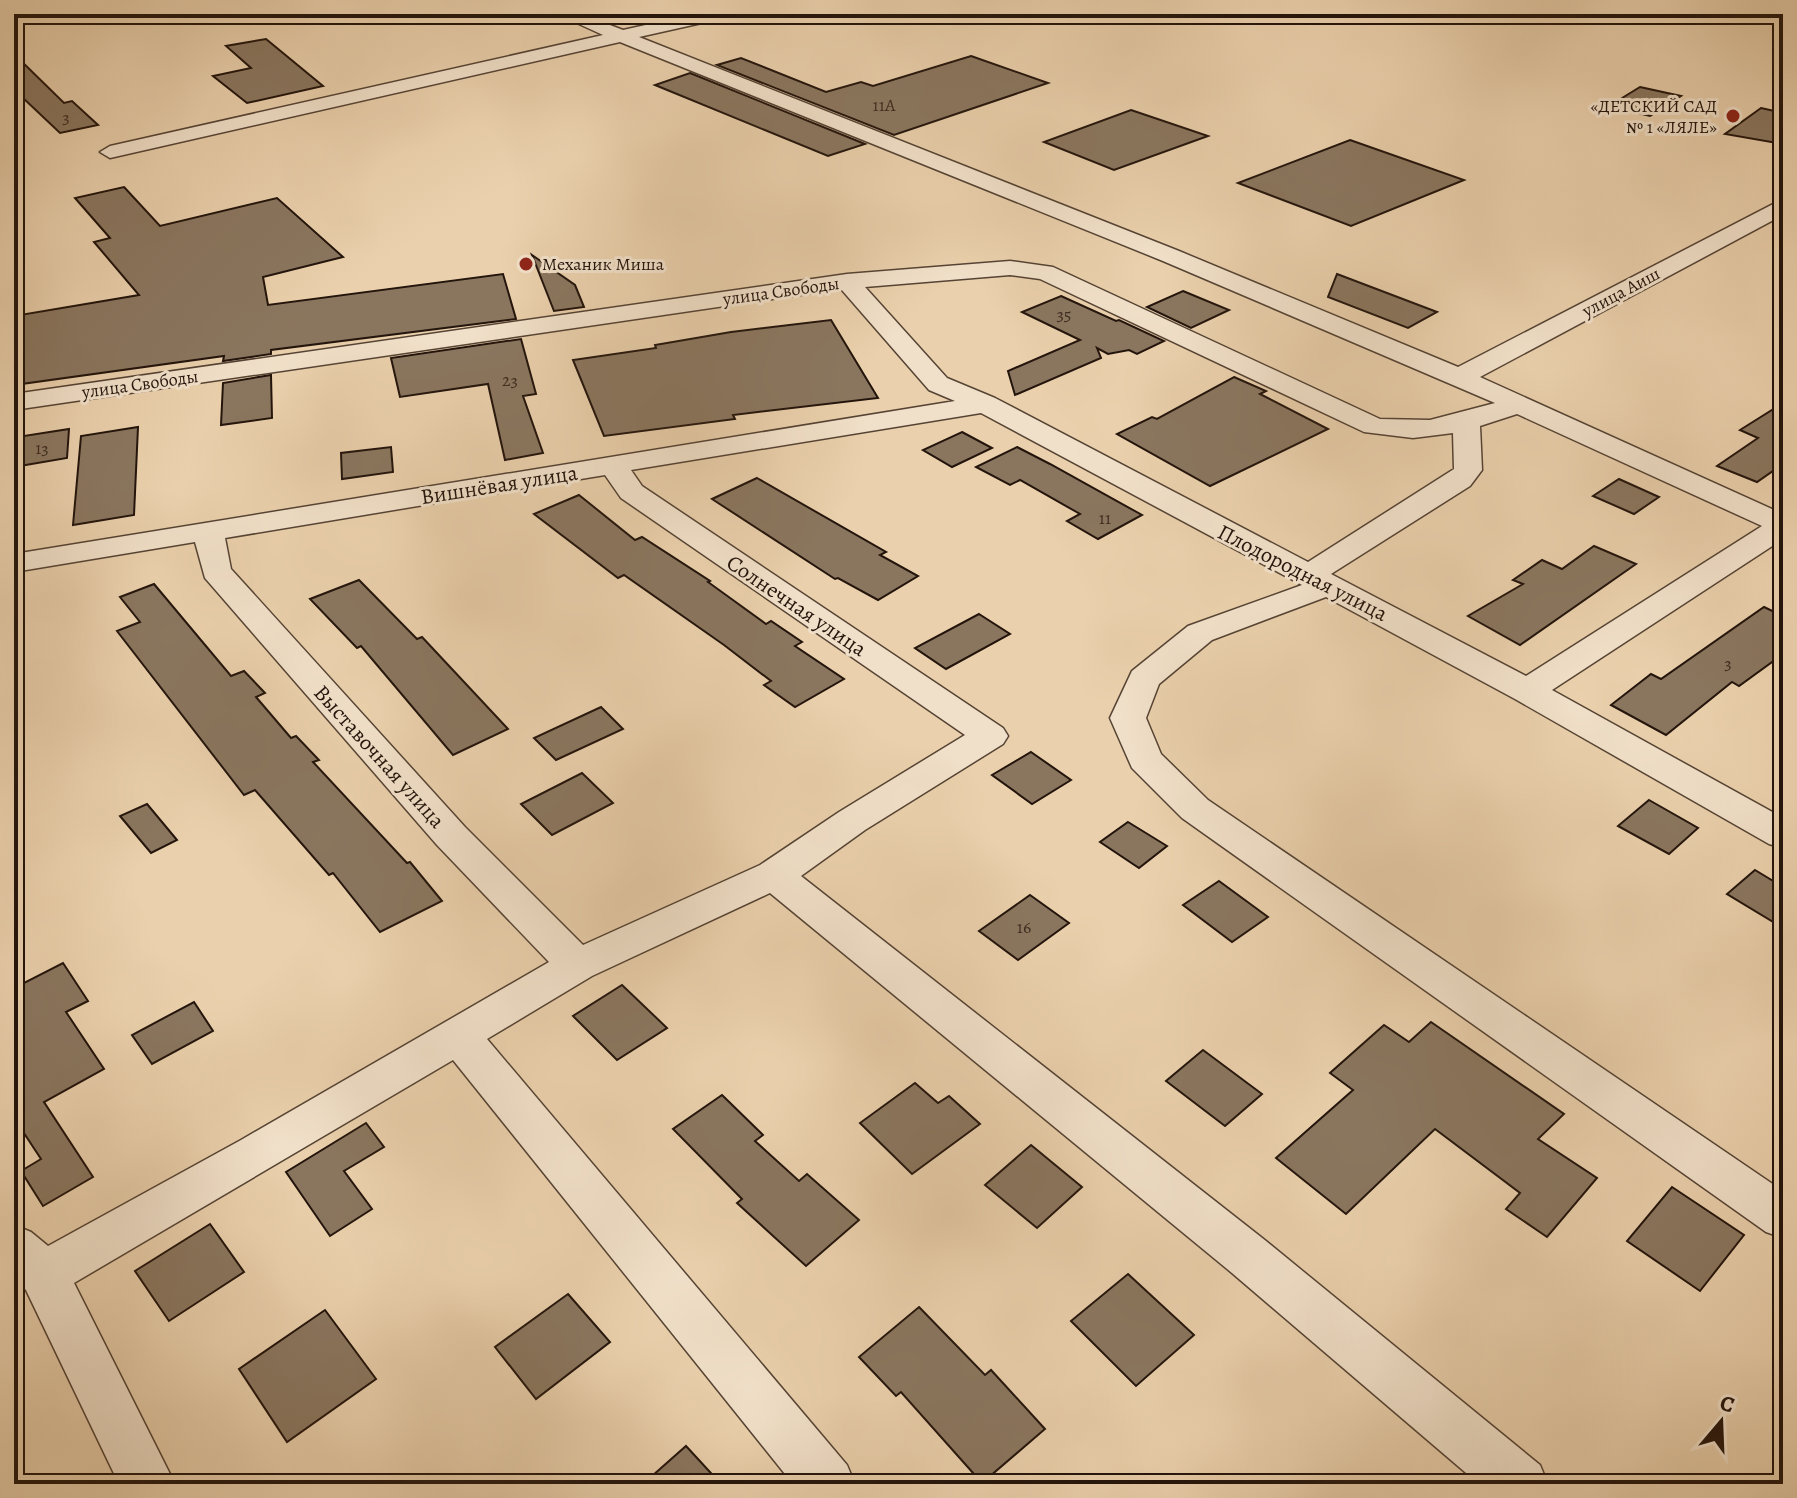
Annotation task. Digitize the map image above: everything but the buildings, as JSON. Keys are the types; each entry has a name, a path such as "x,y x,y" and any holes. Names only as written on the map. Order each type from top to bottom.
{"street":[{"path":"566,14 1144,245 1459,377 1783,526"},
{"path":"110,152 718,14"},
{"name":"улица Аиш","path":"1459,377 1783,206"},
{"name":"улица Свободы","path":"14,402 847,281 1010,268 1045,272 1374,426 1406,431 1433,430 1517,405"},
{"name":"Плодородная улица","path":"847,281 904,350 938,384 985,404 1527,691 1783,835"},
{"name":"Вишнёвая улица","path":"14,563 985,404"},
{"path":"1466,421 1468,470 1460,480 1319,580 1200,633 1144,679 1128,718 1145,760 1195,809 1783,1217"},
{"name":"Солнечная улица","path":"614,466 631,492 990,736 852,821 774,875"},
{"path":"1527,691 1783,526"},
{"name":"Выставочная улица","path":"208,531 216,571 451,836 577,965"},
{"path":"148,1484 29,1261 257,1154 577,965 774,875 1249,1257 1521,1484"},
{"path":"458,1035 828,1484"}],"place":[{"name":"«ДЕТСКИЙ САД № 1 «ЛЯЛЕ»","path":"1733,116"},
{"name":"Механик Миша","path":"526,264"}]}
